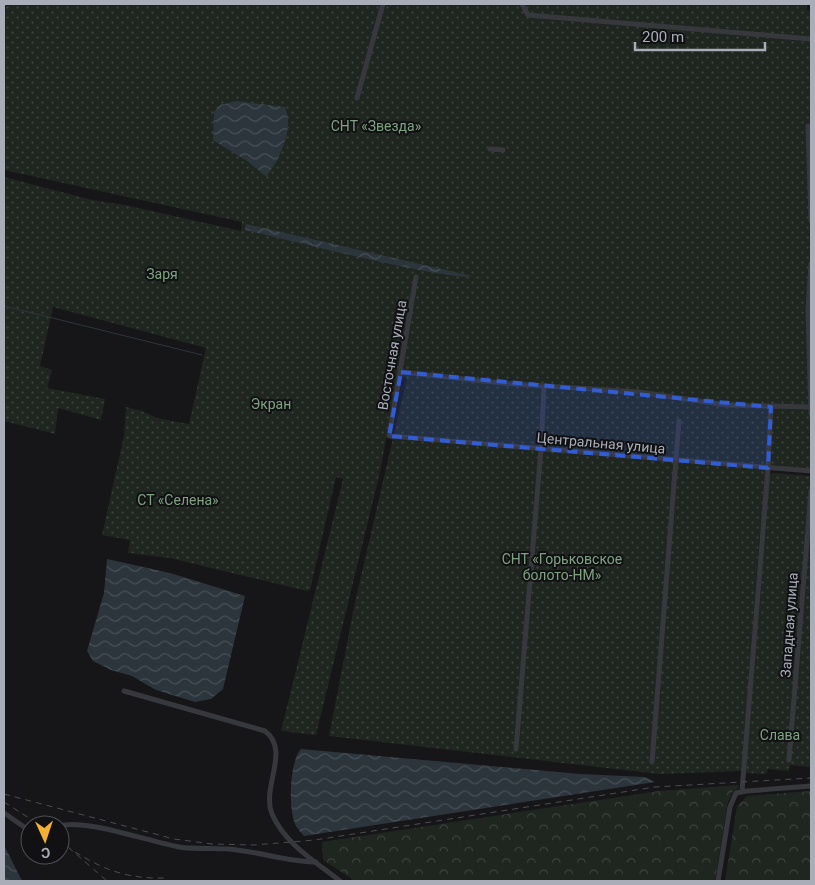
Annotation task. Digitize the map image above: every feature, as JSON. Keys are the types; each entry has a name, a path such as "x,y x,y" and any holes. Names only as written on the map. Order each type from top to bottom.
{"street":[{"path":"357,98 383,4"},
{"path":"522,4 528,15 811,39"},
{"path":"808,126 811,221"},
{"path":"490,148 503,150"},
{"path":"811,264 808,310 811,414"},
{"name":"Восточная улица","path":"389,436 416,277"},
{"path":"401,372 544,386 619,390 727,405 811,407"},
{"path":"516,748 541,449 544,386"},
{"path":"742,791 768,468 771,407"},
{"path":"652,762 679,421"},
{"name":"Центральная улица","path":"389,436 811,472"},
{"name":"Западная улица","path":"789,760 811,491"},
{"path":"124,691 264,731 272,737 276,745 276,752 269,795 271,811 288,838 340,881"},
{"path":"718,881 730,807 736,793 811,786"},
{"path":"4,814 20,824"},
{"path":"70,823 81,823 148,841 183,848 234,849 292,862 316,862"},
{"path":"292,862 306,854"}],"highlighted area":[{"path":"401,372 771,407 768,468 389,436"}],"green space":[{"path":"4,4 807,4 807,10 811,11 811,470 768,467 759,542 742,771 659,774 329,736 355,602 407,378 398,375 380,472 316,735 281,731 343,479 336,477 310,590 307,591 170,558 128,553 130,540 102,535 124,436 126,407 142,411 157,418 189,424 206,348 53,307 40,366 52,370 47,388 105,399 101,420 58,408 55,434 4,421 4,177 92,200 125,205 241,231 242,222 4,170"},
{"name":"Слава","path":"770,474 811,476 811,767 790,765 789,771 768,769 766,774 745,773 769,478"},
{"path":"739,785 738,789 733,791 728,802 715,881 355,881 323,860 322,842 659,791"},
{"path":"811,791 811,881 725,881 737,806 747,796"}],"water":[{"path":"237,101 285,107 288,121 286,136 275,164 267,177 247,161 213,140 214,112 220,105"},
{"path":"246,224 472,276 434,273 364,258 245,230"},
{"path":"107,559 170,573 245,596 223,689 211,699 195,702 156,690 132,676 111,670 93,661 87,651 104,593"},
{"path":"301,749 580,774 645,777 655,782 304,836 293,819 291,798 294,764"},
{"path":"4,845 22,881 4,881"}],"waterway":[{"path":"4,306 202,355"}],"railway":[{"path":"4,794 174,839 212,844 254,845 315,840 655,787 811,778"},
{"path":"4,802 24,815"},
{"path":"70,849 107,881"},
{"path":"75,852 97,864 118,872 140,877 165,878"}],"park label":[{"name":"СНТ «Звезда»","path":"376,126"},
{"name":"Заря","path":"162,274"},
{"name":"Экран","path":"271,404"},
{"name":"СТ «Селена»","path":"178,500"},
{"name":"СНТ «Горьковское болото-НМ»","path":"562,568"}]}
